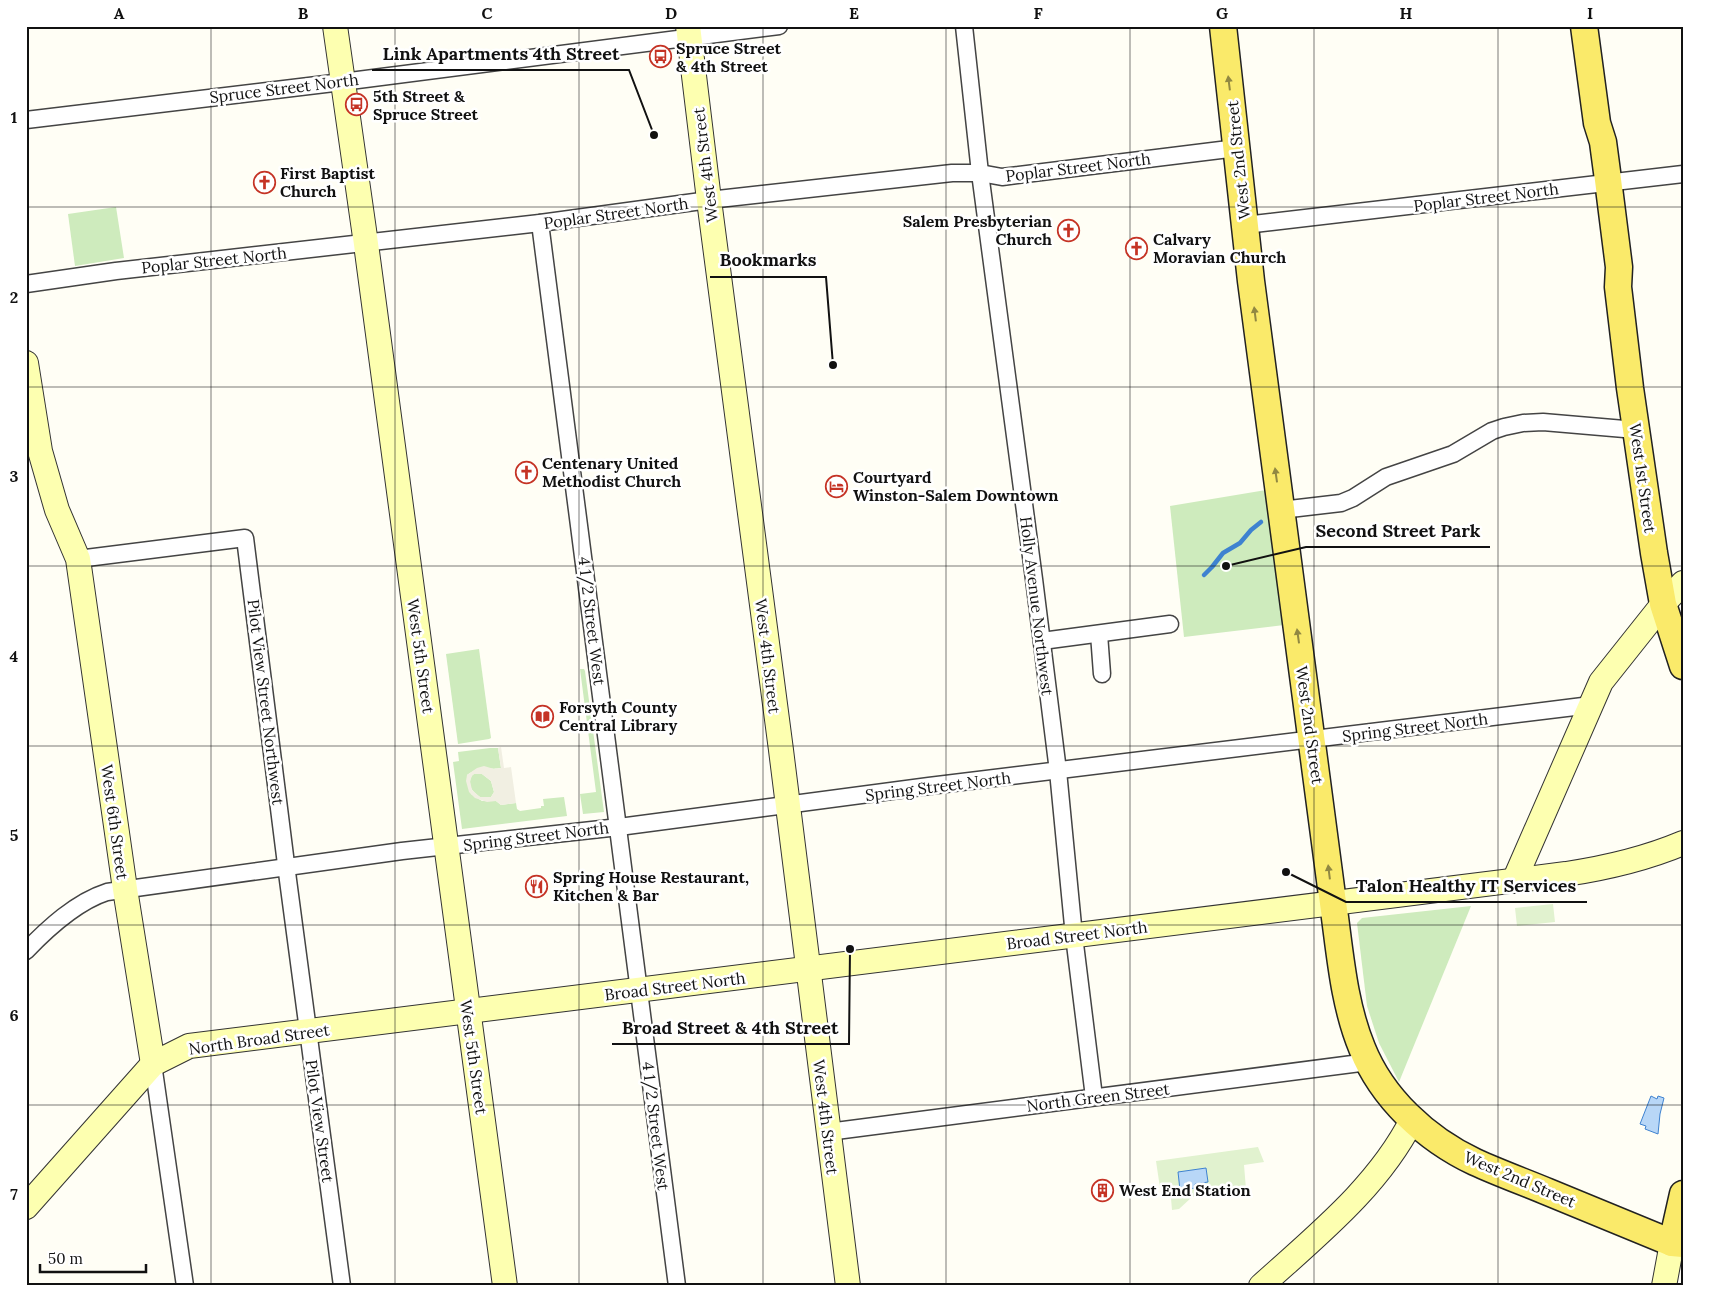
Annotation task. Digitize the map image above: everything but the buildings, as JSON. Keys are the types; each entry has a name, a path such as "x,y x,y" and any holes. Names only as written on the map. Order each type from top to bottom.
{"main road":[{"name":"West 5th Street","path":"335,26 366,244 505,1286"},
{"name":"West 2nd Street","path":"1223,26 1245,225 1333,903 1348,1000 1361,1046 1368,1062 1388,1093 1412,1120 1433,1137 1473,1161 1679,1247"},
{"name":"West 1st Street","path":"1584,26 1597,123 1603,142 1604,183 1619,267 1618,287 1654,553 1663,604 1683,666"},
{"name":"West 4th Street","path":"689,31 848,1286"},
{"name":"West 6th Street","path":"26,363 40,451 57,510 78,559 125,889 153,1064"},
{"path":"1514,881 1601,682 1663,604 1683,583"},
{"name":"Broad Street North","path":"468,1012 1574,873 1617,865 1683,844"},
{"name":"North Broad Street","path":"26,1207 153,1064 189,1046 468,1012"},
{"path":"1261,1286 1360,1194 1402,1141 1412,1120"},
{"path":"1664,1286 1679,1247 1683,1194"}],"street":[{"name":"Spruce Street North","path":"26,120 342,82 689,31 780,26"},
{"name":"Holly Avenue Northwest","path":"964,26 980,173 1058,770 1074,936 1094,1097"},
{"name":"Poplar Street North","path":"26,284 116,271 540,223 709,200 952,173 980,173 1002,176 1237,148"},
{"name":"Poplar Street North","path":"1245,225 1683,174"},
{"name":"4 1/2 Street West","path":"540,223 677,1286"},
{"path":"1281,510 1341,503 1353,498 1386,477 1453,454 1492,431 1504,427 1523,423 1543,422 1636,430"},
{"name":"Pilot View Street Northwest","path":"78,559 246,538 286,867"},
{"path":"1042,641 1170,624"},
{"path":"1099,634 1102,674"},
{"name":"Spring Street North","path":"26,951 64,918 95,896 125,889 447,846 1591,705"},
{"name":"Pilot View Street","path":"286,867 342,1286"},
{"name":"North Green Street","path":"828,1132 1368,1062"},
{"name":"West 6th Street","path":"153,1064 185,1286"}],"green space":[{"path":"116,207 124,258 75,266 68,214"},
{"path":"1266,490 1284,625 1184,637 1170,506"},
{"path":"479,649 491,738 458,744 446,654"},
{"path":"435,664 457,829 455,830 432,665"},
{"path":"580,669 585,671 604,812 583,814 580,794 596,792"},
{"path":"498,748 501,768 481,768 467,775 471,794 482,801 496,801 501,805 516,803 517,809 520,811 541,808 541,806 544,806 543,799 564,797 567,816 462,829 453,762 459,761 458,752"},
{"path":"482,774 491,781 494,792 491,797 480,797 475,793 470,785 472,775"},
{"path":"1553,904 1555,922 1517,926 1515,908"},
{"path":"1471,906 1399,1082 1379,1043 1367,1006 1357,923 1362,918"},
{"path":"1258,1147 1264,1162 1244,1165 1246,1189 1192,1197 1179,1209 1172,1210 1170,1187 1160,1188 1156,1161"}],"shaded area":[{"path":"501,747 504,768 511,767 516,803 501,805 496,801 487,802 475,798 469,792 466,781 467,775 477,768 484,766 494,769 501,768 498,748","holes":["474,774 482,774 491,781 494,792 491,797 480,797 472,790 470,781 472,776"]}],"water":[{"path":"1651,1096 1657,1099 1658,1096 1664,1098 1658,1134 1645,1129 1646,1126 1640,1124"},
{"path":"1206,1168 1208,1182 1195,1184 1195,1188 1180,1190 1178,1172"}],"waterway":[{"path":"1204,575 1223,553 1240,543 1261,522"}],"place":[{"name":"Spruce Street & 4th Street","path":"660,57"},
{"name":"5th Street & Spruce Street","path":"357,105"},
{"name":"Link Apartments 4th Street","path":"654,135"},
{"name":"First Baptist Church","path":"264,182"},
{"name":"Salem Presbyterian Church","path":"1068,230"},
{"name":"Calvary Moravian Church","path":"1137,248"},
{"name":"Bookmarks","path":"833,365"},
{"name":"Centenary United Methodist Church","path":"526,472"},
{"name":"Courtyard Winston-Salem Downtown","path":"837,486"},
{"name":"Second Street Park","path":"1226,566"},
{"name":"Forsyth County Central Library","path":"543,716"},
{"name":"Talon Healthy IT Services","path":"1286,872"},
{"name":"Spring House Restaurant, Kitchen & Bar","path":"537,886"},
{"name":"Broad Street & 4th Street","path":"850,949"},
{"name":"West End Station","path":"1103,1190"}]}
